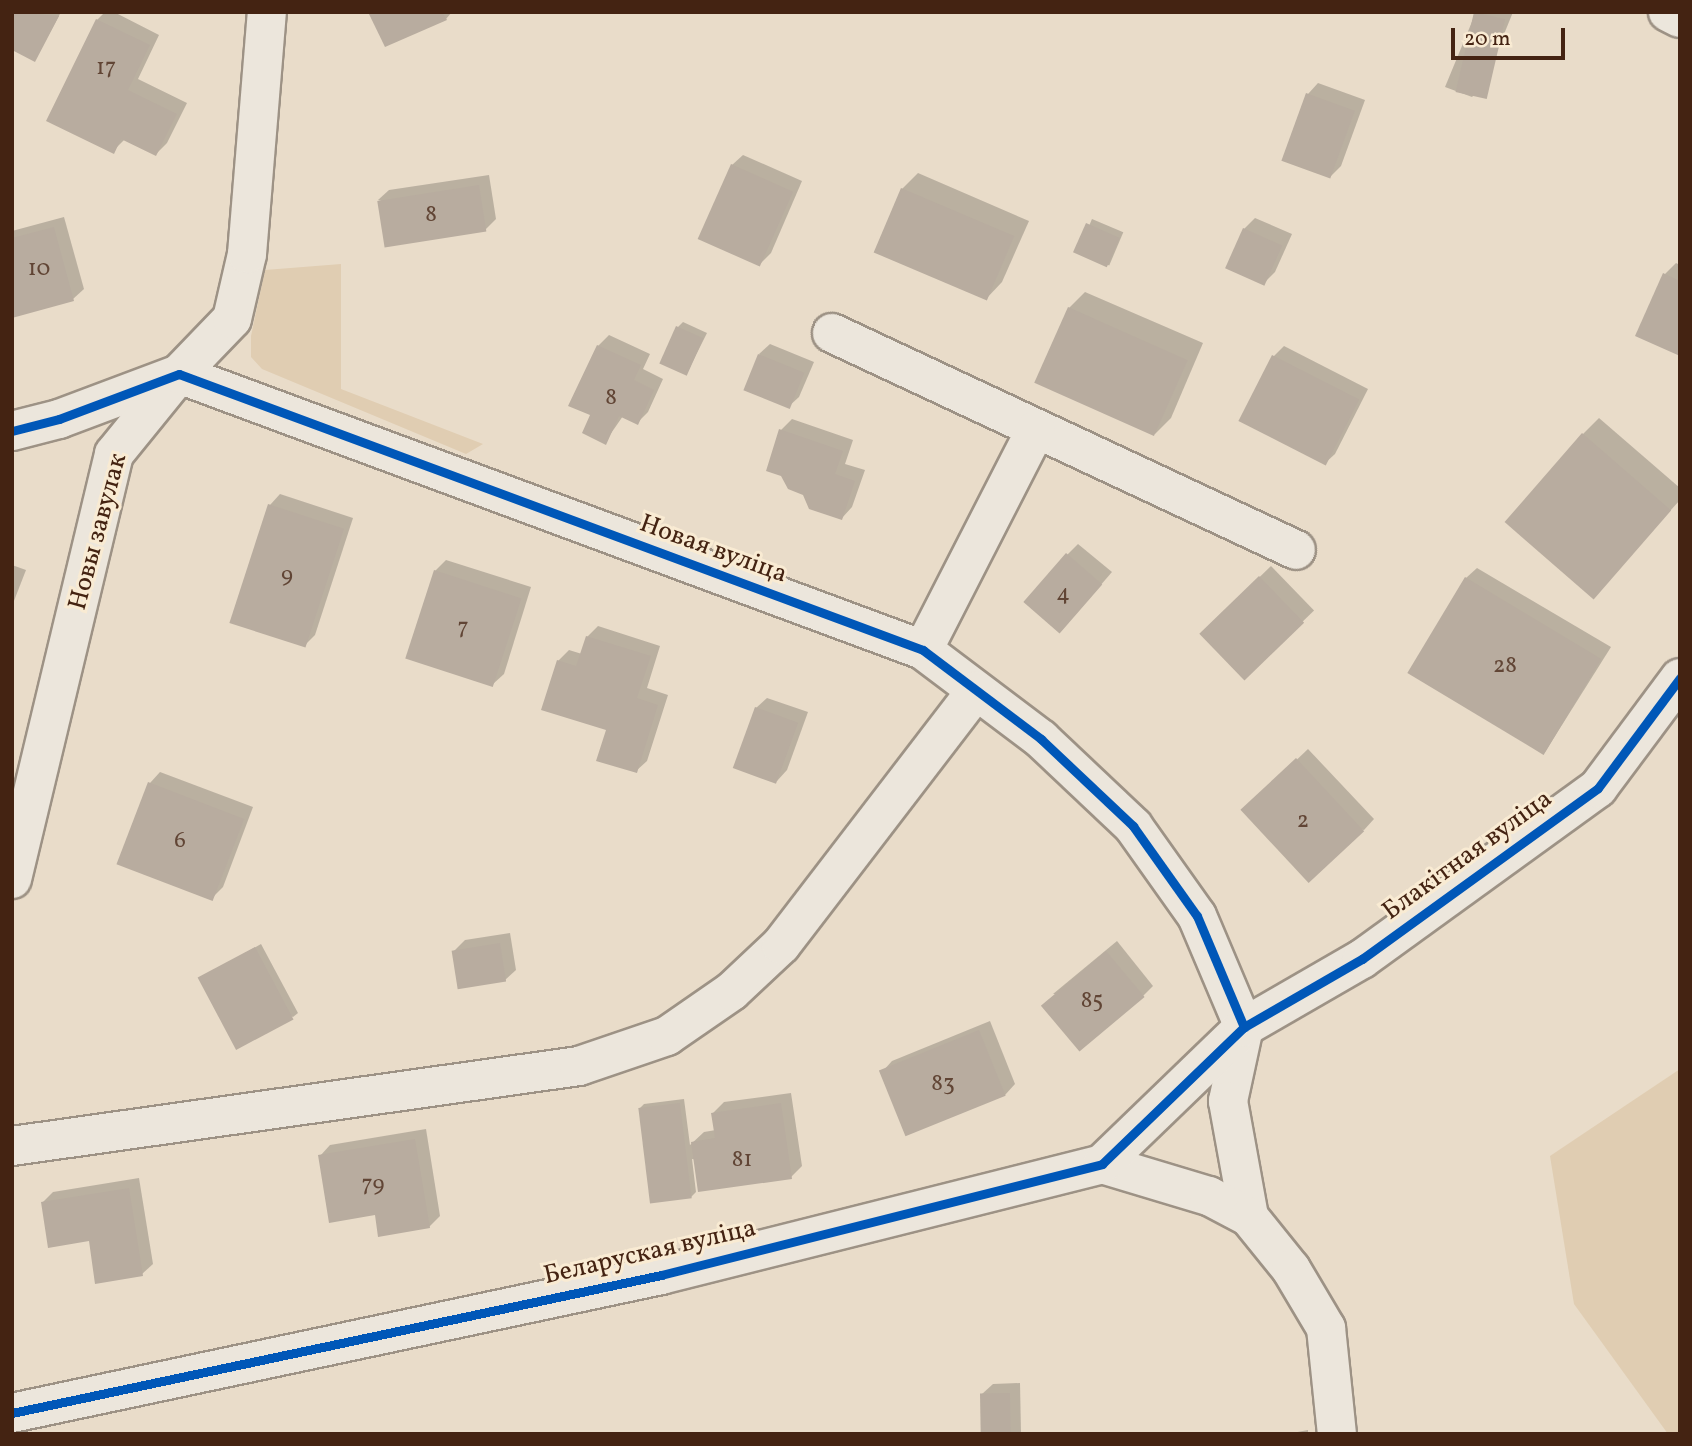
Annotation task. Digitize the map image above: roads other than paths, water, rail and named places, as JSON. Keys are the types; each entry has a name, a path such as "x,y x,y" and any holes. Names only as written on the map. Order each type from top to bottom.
{"street":[{"name":"Новы завулак","path":"12,879 114,454 179,374 232,319 247,254 267,12"},
{"path":"1668,12 1680,18"},
{"path":"832,333 1296,550"},
{"path":"12,431 59,419 179,374"},
{"name":"Новая вуліца","path":"179,374 923,650 1041,739 1133,826 1197,916 1244,1027"},
{"path":"923,650 1036,429"},
{"name":"Блакітная вуліца","path":"1244,1027 1362,959 1598,788 1680,678"},
{"path":"12,1146 579,1066 667,1035 732,991 780,945 976,691"},
{"path":"1244,1027 1228,1101 1249,1217"},
{"name":"Беларуская вуліца","path":"12,1413 661,1275 1102,1164 1244,1027"},
{"path":"1102,1164 1209,1196 1249,1217 1291,1269 1326,1328 1337,1434"}]}
